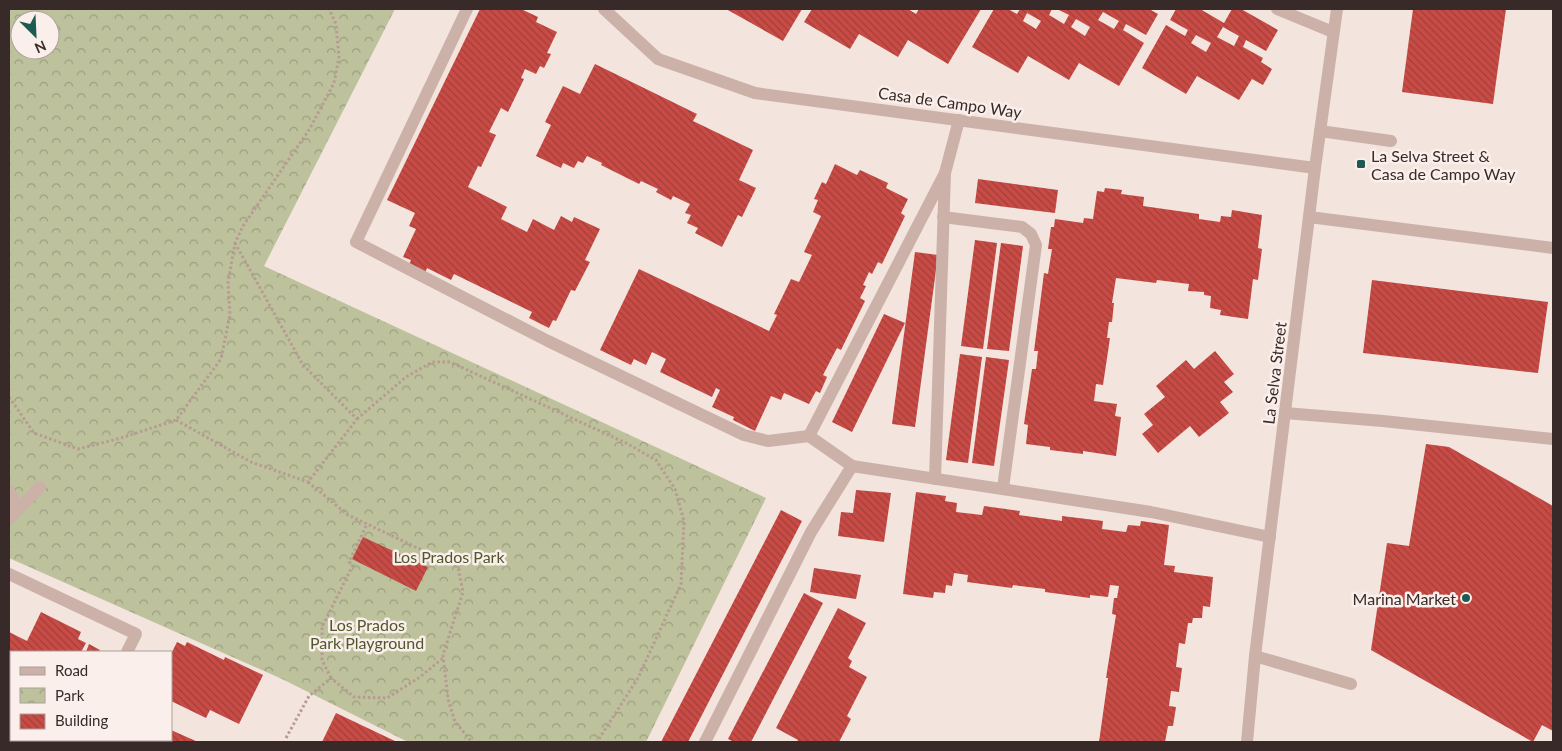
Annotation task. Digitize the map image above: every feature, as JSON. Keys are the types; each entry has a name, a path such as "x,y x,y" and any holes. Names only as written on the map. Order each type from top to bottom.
{"street":[{"path":"467,9 356,242 548,341 744,435 768,440 809,436 852,466 1151,512 1270,537"},
{"name":"Casa de Campo Way","path":"604,9 658,60 755,92 1315,168"},
{"path":"1277,9 1334,32"},
{"name":"La Selva Street","path":"1247,742 1255,656 1315,168 1337,9"},
{"path":"809,436 945,173 959,120"},
{"path":"1320,131 1391,140"},
{"path":"935,479 945,173"},
{"path":"944,217 1022,227 1031,234 1036,245 1003,488"},
{"path":"1309,218 1553,248"},
{"path":"1285,413 1553,439"},
{"path":"706,742 811,532 852,466"},
{"path":"9,519 40,487"},
{"path":"9,491 19,509"},
{"path":"9,574 136,634 128,651"},
{"path":"1255,656 1351,684"}],"path":[{"path":"9,397 34,433 78,449 121,438 176,420 221,359 230,316 228,283 235,243 243,226 309,130 334,83 339,57 336,24 329,9"},
{"path":"235,243 303,365 357,419"},
{"path":"308,482 357,419 406,376 432,362 450,362 626,443 656,460 675,489 684,521 681,584 638,678 597,742"},
{"path":"176,420 251,462 308,482 348,515 458,568 463,592 443,655 448,699 455,722 472,742"},
{"path":"367,524 349,562 353,565 322,627 322,660 331,678 354,697 387,698 420,677 444,658"},
{"path":"286,738 309,696 331,678"}],"green space":[{"name":"Los Prados Park","path":"9,9 395,9 264,266 766,498 646,742 408,742 282,679 9,558"}],"building":[{"path":"480,9 521,9 538,17 536,22 557,32 547,53 551,54 544,68 540,66 536,74 525,69 521,78 524,79 508,112 501,108 489,132 496,135 481,167 478,166 468,187 507,207 501,219 527,232 533,219 554,230 561,216 572,222 574,217 600,229 585,260 590,262 575,291 571,290 556,321 553,320 549,328 529,318 532,312 454,274 451,280 427,268 425,273 409,265 411,260 403,257 416,229 409,226 415,213 387,200"},
{"path":"726,9 802,9 783,41"},
{"path":"812,9 908,9 916,14 919,9 981,9 948,64 908,40 898,57 859,34 850,49 804,22"},
{"path":"994,9 1008,9 1017,14 1020,9 1052,9 1049,15 1064,24 1069,15 1057,9 1149,9 1158,14 1146,35 1126,24 1123,30 1144,43 1119,86 1079,63 1069,80 1028,56 1018,73 972,47","holes":["1103,12 1119,21 1114,29 1098,20","1027,13 1041,21 1036,29 1023,21","1076,19 1090,27 1085,36 1071,27"]},
{"path":"1176,9 1200,9 1224,23 1232,9 1241,9 1278,30 1266,51 1246,40 1243,47 1263,58 1261,62 1272,69 1263,85 1252,79 1239,100 1197,76 1186,94 1142,68 1166,25 1185,36 1188,30 1170,20","holes":["1223,27 1239,36 1234,46 1217,37","1196,35 1211,43 1206,52 1191,43"]},
{"path":"1413,9 1506,9 1493,104 1402,92"},
{"path":"595,64 697,114 693,121 753,150 739,180 756,188 742,217 738,215 722,247 695,233 698,228 687,223 691,215 685,213 690,204 673,196 671,200 656,192 658,189 641,181 639,184 587,156 583,163 578,161 574,168 563,163 561,168 536,156 551,125 545,122 563,86 580,94"},
{"path":"835,164 857,175 860,170 888,183 886,188 908,199 901,213 905,216 882,264 878,262 872,274 869,272 863,285 866,286 860,298 865,301 841,350 837,348 823,375 827,377 820,393 816,391 809,404 784,393 781,400 771,396 755,431 733,420 734,417 712,407 720,390 716,388 712,397 660,372 666,359 652,352 646,365 634,359 631,365 600,350 639,269 769,331 777,315 774,314 791,279 799,282 812,255 804,252 821,216 813,212 818,200 814,199 822,182 826,184"},
{"path":"978,179 1058,190 1055,213 975,203"},
{"path":"1105,188 1122,190 1121,194 1144,197 1143,206 1199,214 1199,219 1220,222 1221,216 1231,217 1232,210 1262,215 1258,248 1262,249 1258,280 1253,279 1248,319 1220,315 1221,310 1210,308 1211,296 1204,295 1204,292 1188,291 1189,284 1157,280 1156,283 1116,278 1112,303 1114,303 1112,322 1109,322 1107,338 1110,338 1103,385 1096,384 1094,401 1117,404 1115,416 1121,417 1116,456 1083,451 1083,454 1050,450 1050,447 1026,444 1028,425 1024,424 1032,369 1036,369 1038,351 1034,351 1044,273 1048,274 1052,249 1048,249 1051,227 1054,227 1055,219 1083,223 1084,218 1093,219 1097,191 1104,192"},
{"path":"975,240 997,243 983,349 961,346"},
{"path":"1001,243 1023,246 1009,351 987,349"},
{"path":"915,252 938,255 915,427 892,424"},
{"path":"1372,280 1548,302 1538,373 1363,353"},
{"path":"884,314 905,323 852,432 832,422"},
{"path":"1215,351 1234,374 1224,382 1233,392 1220,402 1229,413 1199,437 1190,426 1158,453 1142,434 1153,425 1144,414 1165,397 1156,386 1186,360 1194,369"},
{"path":"960,354 982,357 968,463 946,460"},
{"path":"986,357 1009,360 994,466 972,463"},
{"name":"Marina Market","path":"1426,444 1449,447 1553,506 1553,731 1542,725 1533,742 1371,650 1387,543 1409,546"},
{"path":"856,490 891,493 884,542 838,536 841,512 853,513"},
{"path":"916,492 946,496 945,501 957,503 956,512 982,515 984,506 1020,511 1019,515 1062,521 1062,516 1103,521 1102,529 1126,532 1128,525 1140,526 1141,521 1169,525 1164,565 1175,566 1174,572 1213,577 1210,607 1203,606 1202,618 1193,618 1192,623 1188,623 1185,644 1179,643 1176,667 1182,668 1179,692 1171,691 1169,706 1176,707 1173,726 1168,726 1165,742 1099,742 1108,678 1106,678 1116,615 1112,614 1114,598 1117,598 1119,586 1110,585 1108,597 1090,595 1090,598 1045,592 1045,589 1013,585 1012,588 967,582 968,575 954,573 952,586 946,585 945,593 934,592 933,598 903,594"},
{"path":"781,510 802,521 688,742 661,742"},
{"path":"363,537 428,567 416,591 352,559"},
{"path":"814,568 861,575 856,599 810,592"},
{"path":"804,593 823,603 751,742 734,742 728,739"},
{"path":"838,608 866,623 848,658 852,661 849,667 867,677 847,716 851,719 839,742 797,742 798,740 776,728"},
{"path":"41,612 81,632 78,639 86,643 82,651 10,651 9,670 9,632 27,641"},
{"path":"177,642 185,646 187,642 224,660 225,657 263,675 239,724 210,710 206,718 172,701 172,652"},
{"path":"89,644 100,650 100,651 86,651"},
{"path":"9,686 10,741 18,741 9,742"},
{"path":"336,713 397,742 322,742"},
{"path":"172,730 198,742 106,742 172,741"}],"place":[{"name":"La Selva Street & Casa de Campo Way","path":"1361,164"},
{"name":"Marina Market","path":"1466,598"}],"park label":[{"name":"Los Prados Park Playground","path":"367,633"}]}
